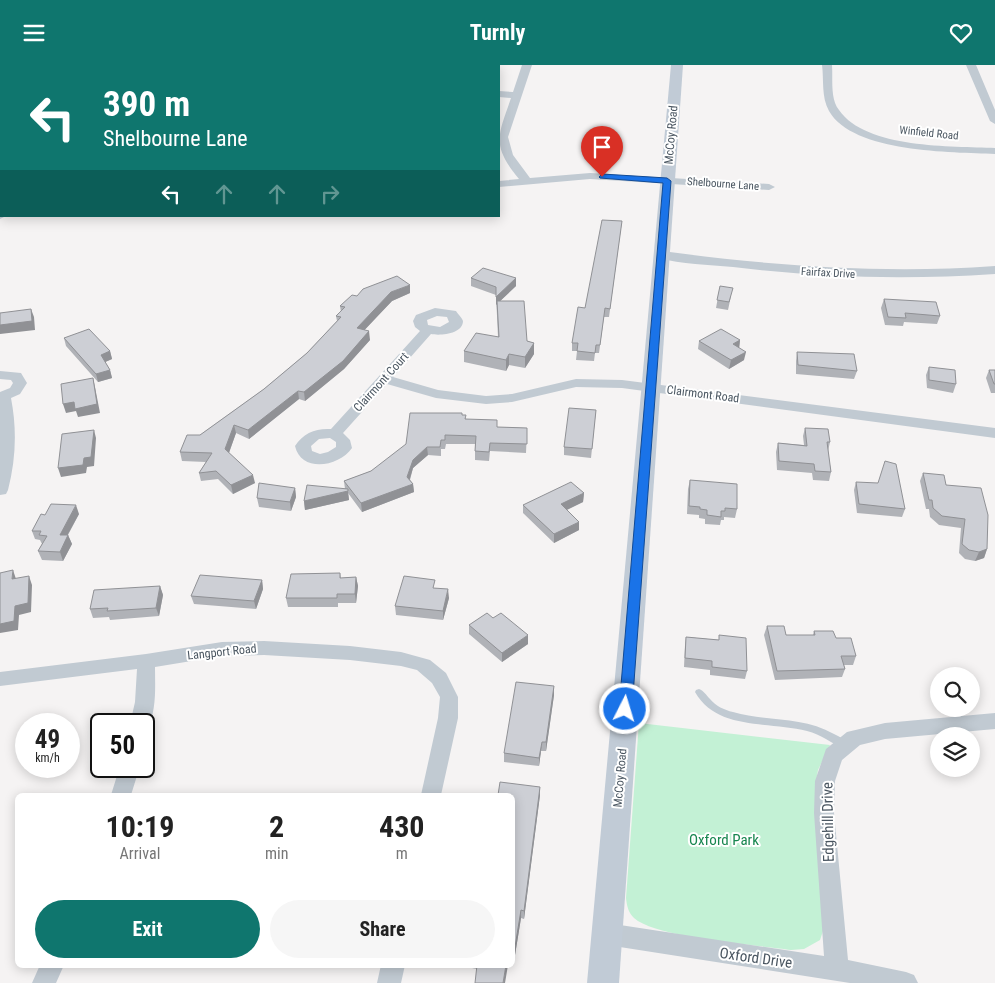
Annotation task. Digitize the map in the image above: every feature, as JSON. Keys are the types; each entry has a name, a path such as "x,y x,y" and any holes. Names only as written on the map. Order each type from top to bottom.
{"main road":[{"name":"McCoy Road","path":"602,983 677,65"}],"street":[{"path":"527,65 503,137 509,158 527,181"},
{"name":"Winfield Road","path":"827,65 832,106 835,112 849,126 886,140 912,145 995,151"},
{"path":"971,65 995,121"},
{"path":"500,94 516,95"},
{"name":"Shelbourne Lane","path":"500,184 578,176 769,187"},
{"name":"Fairfax Drive","path":"662,255 841,275 910,276 995,270"},
{"name":"Clairmont Court","path":"334,434 428,330"},
{"path":"0,375 16,376 20,383 15,391 1,397 6,413 7,461 0,489"},
{"name":"Clairmont Road","path":"384,379 436,394 486,400 512,398 576,383 652,387 995,433"},
{"name":"Langport Road","path":"0,679 146,661 222,649 303,649 401,659 423,665 439,678 449,697 448,718 431,793"},
{"path":"142,713 145,702 146,661"},
{"name":"Edgehill Drive","path":"837,969 824,813 825,781 833,755 854,738 885,731 995,721"},
{"path":"122,793 126,778"},
{"name":"Oxford Drive","path":"607,934 837,969 906,983"},
{"path":"44,983 51,968"},
{"path":"389,983 392,968"}],"lane":[{"path":"699,692 709,705 726,713 751,720 803,726 824,731 845,745"}],"green space":[{"name":"Oxford Park","path":"639,723 830,745 818,770 816,782 824,928 820,940 804,949 791,950 709,940 663,931 646,925 632,916 628,909 626,898"}],"building":[{"path":"602,220 622,221 610,309 605,308 600,345 596,345 595,353 577,351 578,343 572,343 578,307 585,308"},
{"path":"483,268 516,278 496,297 496,287 471,278"},
{"path":"397,276 410,285 391,292 357,328 369,331 343,361 304,392 298,391 248,430 234,425 225,449 253,475 231,485 216,471 199,473 212,453 180,452 187,435 200,435 264,389 307,353 341,317 336,316 345,307 340,306 352,295 357,296 363,289"},
{"path":"720,286 733,288 729,302 717,300"},
{"path":"884,299 936,302 940,316 905,313 906,318 888,317"},
{"path":"497,301 524,301 527,341 534,343 525,357 509,354 506,360 464,351 476,333 499,337"},
{"path":"31,309 32,321 0,325 0,313"},
{"path":"89,329 110,351 101,355 110,370 96,374 64,338"},
{"path":"721,329 740,340 733,344 746,352 731,360 699,341"},
{"path":"797,352 854,354 857,371 798,365"},
{"path":"929,367 955,370 956,384 929,380"},
{"path":"989,370 995,370 995,384 994,384"},
{"path":"93,378 97,404 75,409 74,402 63,404 61,384"},
{"path":"569,408 596,410 592,449 564,447"},
{"path":"410,413 462,413 462,415 466,415 465,419 497,420 497,427 527,428 527,444 490,443 489,452 475,451 476,436 445,435 445,440 441,440 440,447 427,447 413,460 407,477 413,484 361,503 344,481 371,471 406,444"},
{"path":"805,428 828,429 830,442 827,442 831,472 815,471 814,464 779,461 778,443 807,446"},
{"path":"94,430 91,457 84,458 83,465 58,468 62,434"},
{"path":"885,461 896,464 905,509 859,504 856,482 878,483"},
{"path":"923,473 944,475 946,485 981,488 988,515 987,549 979,552 969,550 962,544 965,519 942,516 933,508 932,500 929,500"},
{"path":"690,480 737,484 737,509 725,508 725,511 721,511 721,517 707,515 707,510 689,506"},
{"path":"571,482 584,493 561,504 579,522 554,534 523,505"},
{"path":"259,483 295,488 290,502 257,498"},
{"path":"307,485 348,489 348,491 304,501"},
{"path":"51,504 76,505 60,535 68,535 60,552 38,551 47,536 39,535 41,531 32,531 41,514 45,515"},
{"path":"13,570 12,579 29,576 28,603 15,606 14,621 0,624 0,573"},
{"path":"340,573 340,578 356,577 355,594 337,594 337,598 286,598 291,574"},
{"path":"200,575 262,580 254,601 191,596"},
{"path":"404,576 435,580 433,588 448,589 443,611 395,606"},
{"path":"160,586 156,608 107,611 108,608 90,609 94,590"},
{"path":"487,613 493,618 501,613 528,635 502,653 469,625"},
{"path":"767,626 784,626 786,635 815,635 814,631 833,631 836,638 851,638 856,656 841,656 845,669 777,671"},
{"path":"719,635 746,638 747,671 712,667 712,661 685,658 686,637 719,640"},
{"path":"516,682 554,686 546,742 542,742 539,758 504,753"},
{"path":"500,782 540,787 524,911 521,910 515,947 515,793 498,793"},
{"path":"477,968 506,968 503,983 475,983"}],"route":[{"path":"602,177 667,181 625,709"}]}
